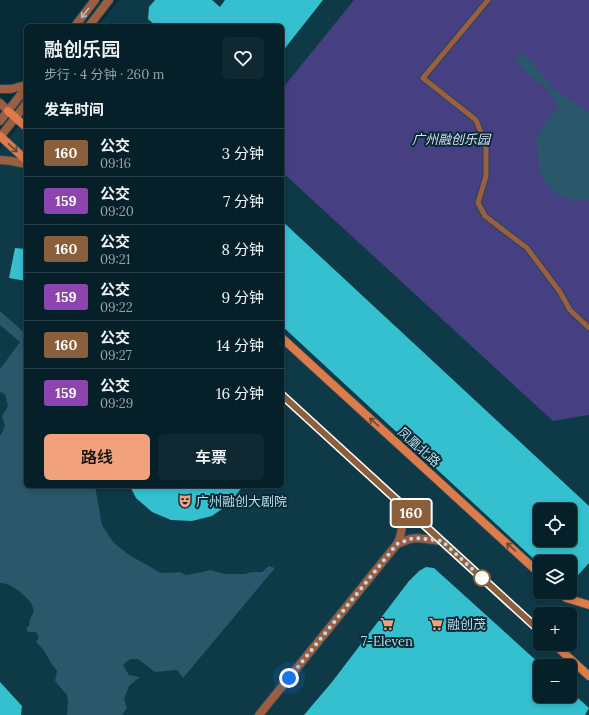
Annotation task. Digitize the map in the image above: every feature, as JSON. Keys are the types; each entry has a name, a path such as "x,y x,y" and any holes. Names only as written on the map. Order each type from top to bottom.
{"main road":[{"path":"8,111 24,125"},
{"path":"0,136 24,158"},
{"name":"凤凰北路","path":"284,340 533,568"},
{"path":"284,397 533,625"},
{"path":"569,599 589,605"},
{"path":"562,651 589,676"}],"street":[{"path":"77,24 95,0"},
{"path":"91,24 110,0"},
{"path":"488,0 423,78 476,120 486,145 486,176 478,203 485,216 527,248 560,292 570,310 589,328"},
{"path":"0,89 11,89 24,86"},
{"path":"0,121 24,91"},
{"path":"0,103 8,111"},
{"path":"0,136 24,107"},
{"path":"0,160 24,164"},
{"path":"259,715 397,544 401,537 402,529 396,499"},
{"path":"397,544 417,538 442,541"}],"shaded area":[{"path":"119,0 589,0 589,715 0,715 0,149 24,119 24,488 284,488 284,24 100,24"},
{"path":"520,52 532,62 554,89 589,113 589,200 572,200 558,195 548,186 540,174 536,137 558,106 549,91 529,75 515,59"},
{"path":"0,311 24,332 24,488 95,488 102,525 113,542 129,555 161,573 180,572 186,575 211,570 225,574 244,574 262,572 269,566 275,568 183,678 177,670 155,672 138,659 130,659 123,665 129,675 140,677 129,686 124,699 127,708 122,715 67,715 67,695 55,681 57,671 43,649 36,642 39,638 36,632 28,632 26,628 29,626 30,619 34,611 31,604 24,595 16,589 4,583 0,583 0,436 5,426 2,416 8,406 5,394 0,392 0,369 20,342 0,325"}],"green space":[{"name":"广州融创乐园","path":"354,0 589,0 589,415 553,421 284,174 284,87"}],"building":[{"path":"155,0 212,0 220,7 225,0 323,0 284,49 284,24 154,24 148,19 149,7"},
{"path":"284,223 589,506 589,563 577,576 577,555 533,555 533,558 284,328"},
{"path":"15,248 24,249 24,281 9,278"},
{"name":"广州融创大剧院","path":"131,488 241,488 229,504 212,516 192,521 171,520 152,512 136,498"},
{"name":"融创茂","path":"426,567 434,568 534,659 533,659 533,703 577,703 577,697 589,708 585,715 304,715 332,682 409,581 419,571"},
{"path":"0,682 22,706 21,715 0,715"}],"bus line":[{"name":"160","path":"284,397 533,625"}],"place":[{"name":"广州融创大剧院","path":"185,501"},
{"name":"7-Eleven","path":"387,624"},
{"name":"融创茂","path":"436,624"}],"route":[{"path":"289,678 397,544 417,538 442,541 485,581 482,578"}]}
